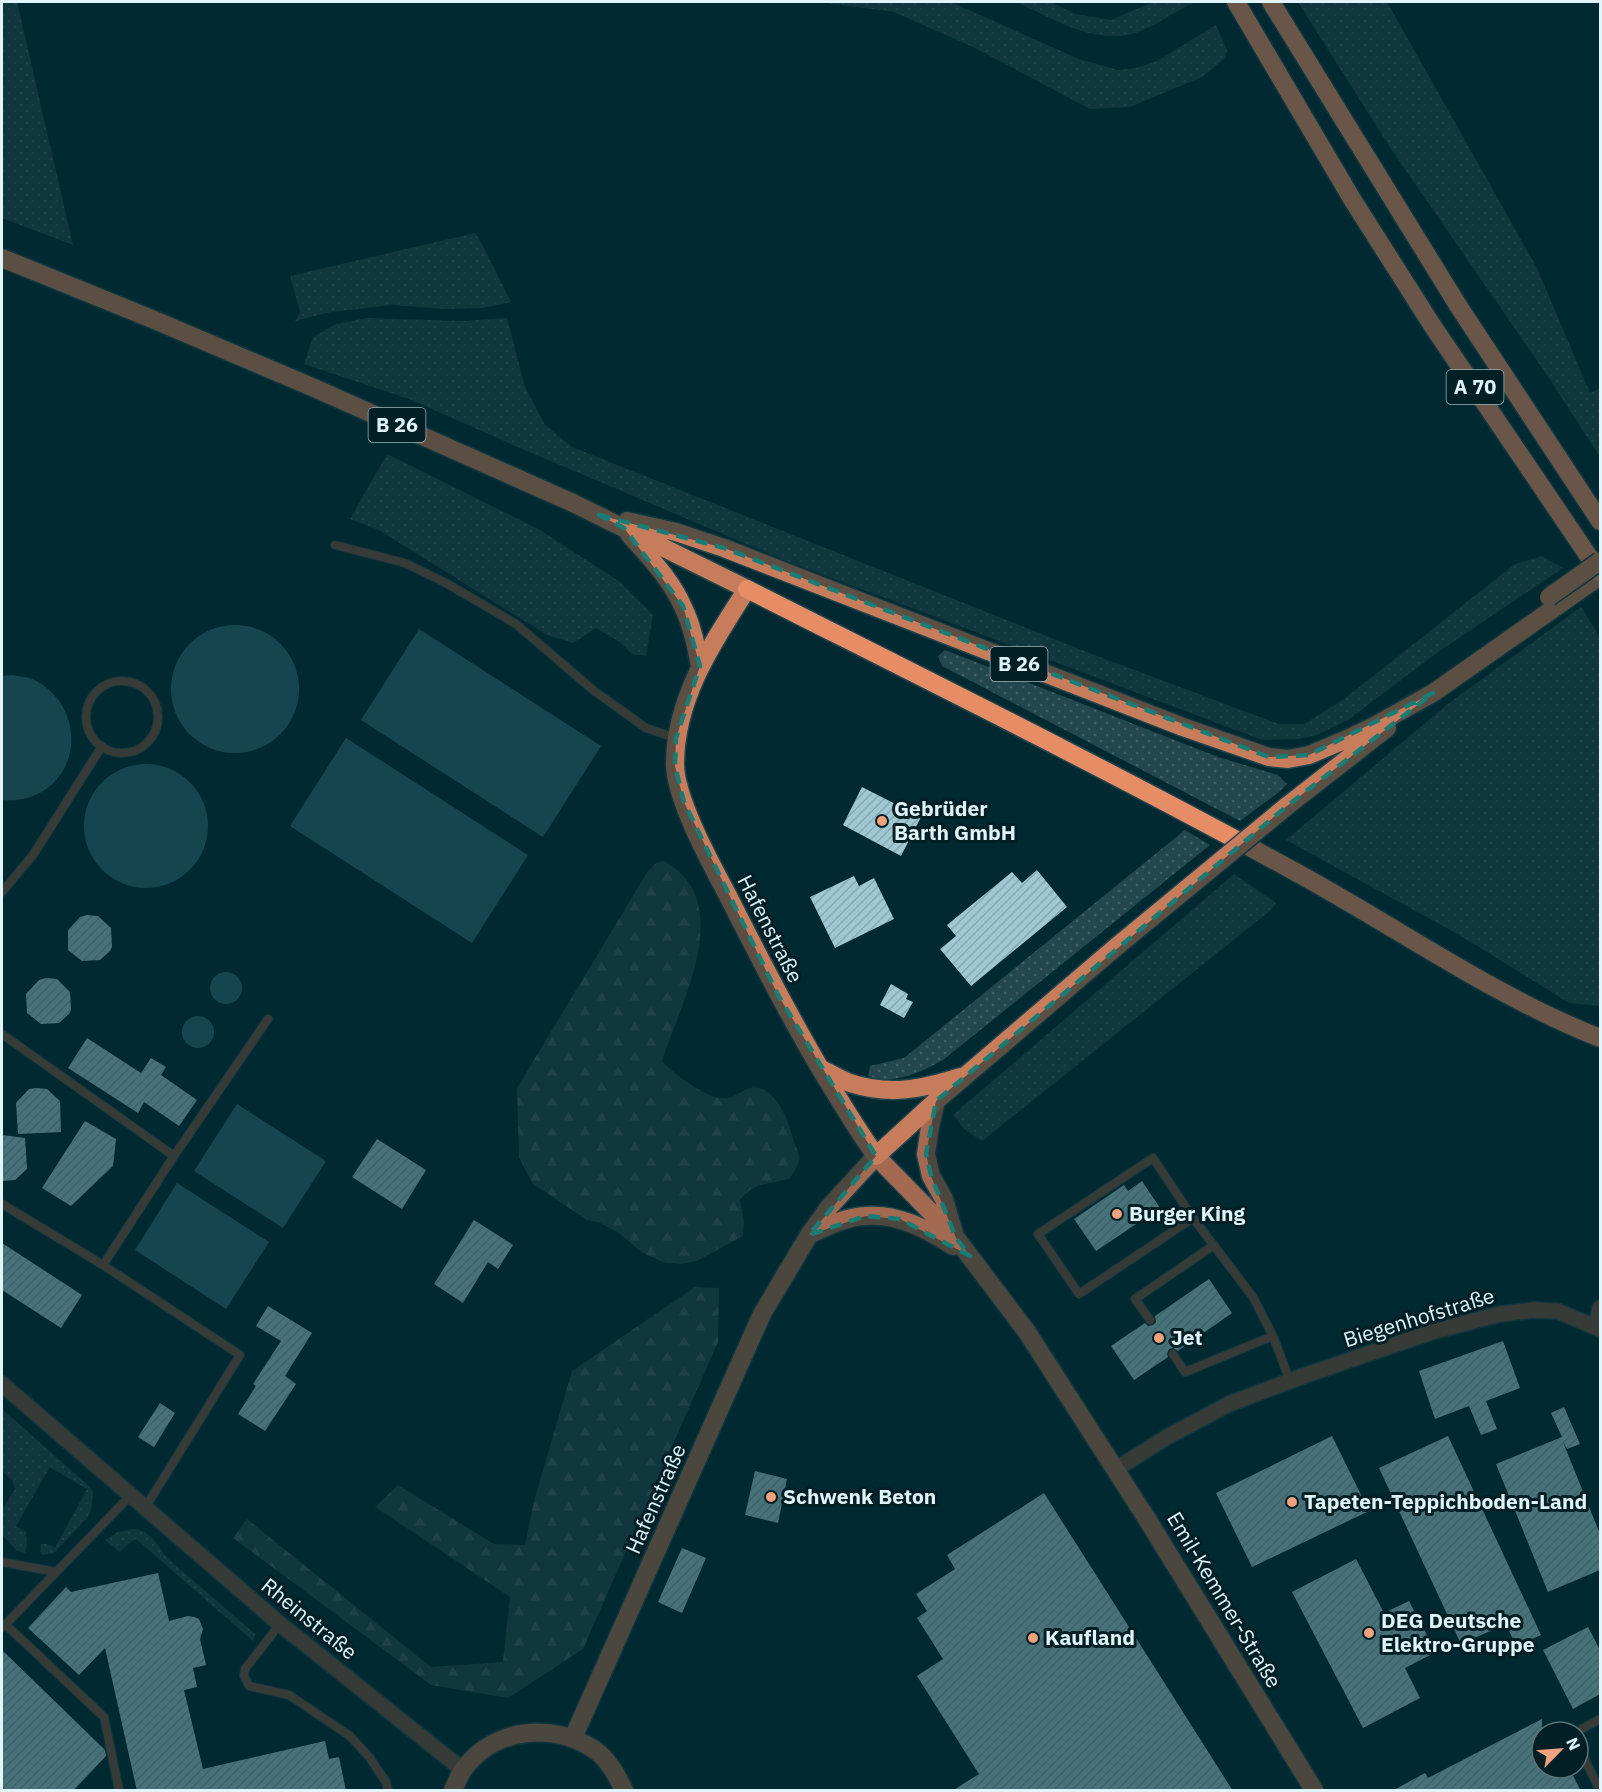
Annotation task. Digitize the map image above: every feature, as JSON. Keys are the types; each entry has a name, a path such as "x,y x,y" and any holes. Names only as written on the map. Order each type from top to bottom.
{"highway":[{"name":"A 70","path":"1236,2 1358,209 1432,325 1600,574"},
{"name":"A 70","path":"1271,2 1459,307 1600,521"},
{"path":"747,589 1216,828 1330,890 1527,1006 1600,1038"},
{"path":"1571,1027 1600,1026"}],"main road":[{"name":"B 26","path":"2,258 312,387 599,515 747,589"},
{"name":"B 26","path":"599,515 676,532 724,548 1183,727 1269,757 1288,759 1309,755 1374,726 1433,693"},
{"path":"624,528 668,580 683,606 691,627 700,666"},
{"name":"B 26","path":"876,1156 936,1101 1116,947 1287,806 1552,602 1600,561"},
{"name":"B 26","path":"1552,602 1600,574"},
{"name":"Hafenstraße","path":"747,589 700,666 684,706 676,738 675,766 678,784 700,840 778,995 862,1137 876,1156"},
{"path":"821,1069 850,1083 885,1091 909,1090 968,1075"}],"street":[{"path":"936,1101 926,1154 931,1176 944,1199 956,1238"},
{"name":"Hafenstraße","path":"573,1738 762,1314 809,1234 830,1206 876,1156"},
{"path":"876,1156 956,1238"},
{"path":"809,1234 836,1223 865,1216 900,1219 930,1231 970,1256"},
{"name":"Emil-Kemmer-Straße","path":"956,1238 1027,1332 1116,1469 1314,1791"},
{"name":"Biegenhofstraße","path":"1116,1469 1167,1437 1229,1404 1435,1331 1500,1314 1534,1310 1557,1311 1598,1328 1600,1308"},
{"name":"Rheinstraße","path":"2,1384 280,1624 464,1770"},
{"path":"453,1791 464,1770 480,1752 501,1740 525,1732 549,1732 573,1738 596,1751 615,1771 624,1791"}],"lane":[{"path":"335,545 405,563 446,583 516,624 593,690 645,728 676,738"},
{"path":"122,681 133,682 143,687 151,695 158,716 157,727 152,737 144,745 123,752 112,751 102,746 94,738 87,717 88,706 93,696 101,688 122,681"},
{"path":"2,892 33,855 102,746"},
{"path":"103,1265 268,1019"},
{"path":"2,1034 174,1156"},
{"path":"1193,1218 1078,1294 1038,1234 1153,1158 1193,1218 1253,1297 1273,1336 1290,1381"},
{"path":"2,1204 103,1265 240,1355 145,1508"},
{"path":"1149,1320 1135,1299 1214,1245"},
{"path":"1173,1354 1185,1372 1273,1336"},
{"path":"119,1791 104,1717 3,1626 130,1496"},
{"path":"2,1563 56,1572"},
{"path":"280,1624 245,1669 244,1676 249,1686 289,1695 350,1736 370,1758 386,1782 388,1791"},
{"path":"1590,1770 1600,1790"}],"highlighted area":[{"path":"599,515 724,548 1269,757 1309,755 1433,693 1287,806 936,1101 926,1154 931,1176 956,1238 970,1256 900,1219 865,1216 809,1235 876,1156 778,995 684,802 675,766 676,738 700,666 683,606 624,528"}],"green space":[{"path":"2,2 17,2 73,245 2,218"},
{"path":"819,2 951,2 1079,59 1118,70 1136,68 1157,61 1216,25 1227,50 1225,58 1202,77 1130,107 1090,109 975,48 894,12"},
{"path":"1016,2 1051,2 1075,14 1111,20 1153,2 1195,2 1138,32 1122,36 1106,36 1075,29"},
{"path":"1298,2 1387,2 1537,268 1590,393 1600,388 1600,457 1549,378 1391,149"},
{"path":"475,233 511,302 483,308 445,309 392,305 331,312 295,321 300,312 290,276"},
{"path":"367,318 463,321 507,318 525,387 545,425 572,447 1092,654 1279,724 1304,724 1344,699 1515,564 1542,556 1563,568 1438,652 1348,720 1317,735 1299,739 1262,740 784,560 409,399 304,364 313,337 336,324"},
{"path":"387,454 540,530 620,582 653,615 646,656 632,654 621,643 596,628 573,643 547,635 379,530 350,519"},
{"path":"1581,607 1600,637 1600,1006 1569,1003 1463,937 1286,840 1449,703"},
{"path":"945,650 1218,757 1278,775 1287,784 1240,821 942,666 938,656"},
{"path":"1185,830 1210,845 943,1060 907,1076 888,1079 868,1076 870,1066 904,1058"},
{"path":"664,861 686,879 697,902 701,927 698,955 690,983 662,1061 684,1080 713,1096 729,1098 755,1087 766,1091 783,1112 799,1158 797,1167 789,1179 756,1187 740,1200 744,1221 743,1236 697,1261 681,1264 663,1262 641,1252 619,1233 598,1222 587,1220 532,1183 519,1157 517,1088 648,871 656,863"},
{"path":"1234,874 1276,903 1271,910 982,1141 964,1129 953,1115"},
{"path":"695,1287 719,1288 718,1342 583,1649 508,1698 431,1685 233,1538 247,1519 431,1667 503,1662 510,1597 375,1507 398,1485 494,1544 525,1545 534,1501 572,1371"},
{"path":"2,1409 93,1492 88,1517 54,1553 42,1555 41,1544 55,1548 87,1489 50,1467 16,1526 26,1532 27,1545 25,1553 17,1551 2,1535 2,1510 15,1489 12,1480 2,1471"},
{"path":"134,1529 149,1535 166,1557 255,1634 253,1641 136,1539 120,1552 105,1540 118,1532"}],"water":[{"path":"235,625 259,630 280,644 294,665 299,689 294,713 280,734 259,748 235,753 211,748 190,734 176,713 171,689 176,665 190,644 211,630"},
{"path":"419,629 601,746 543,837 361,720"},
{"path":"13,675 34,680 55,696 68,720 71,738 69,755 63,771 52,784 38,794 22,799 2,800 2,676"},
{"path":"346,738 528,855 472,943 290,826"},
{"path":"146,764 170,769 181,774 190,782 198,791 203,802 208,826 203,850 198,861 190,870 181,878 170,883 146,888 122,883 111,878 102,870 94,861 89,850 84,826 89,802 94,791 102,782 111,774 122,769"},
{"path":"226,972 237,977 242,988 237,999 226,1004 215,999 210,988 215,977"},
{"path":"198,1016 209,1021 214,1032 209,1043 198,1048 187,1043 182,1032 187,1021"},
{"path":"237,1104 326,1161 283,1228 194,1171"},
{"path":"177,1183 269,1242 226,1309 135,1250"}],"building":[{"name":"Gebrüder Barth GmbH","path":"862,787 921,817 901,856 843,825"},
{"path":"1037,870 1067,907 971,986 940,949 956,936 947,925 1012,872 1022,883"},
{"path":"854,876 859,886 874,878 894,919 835,948 810,897"},
{"path":"98,916 111,928 112,947 100,960 82,961 68,950 68,930 80,917"},
{"path":"57,979 70,992 71,1010 59,1023 41,1024 27,1013 26,994 39,980"},
{"path":"891,984 908,994 906,999 913,1002 904,1018 880,1005"},
{"path":"87,1038 141,1073 151,1058 166,1067 161,1075 197,1100 179,1126 144,1102 138,1113 68,1068"},
{"path":"29,1089 47,1089 60,1101 61,1132 18,1134 16,1103"},
{"path":"85,1121 116,1139 113,1166 71,1206 42,1188"},
{"path":"2,1135 25,1138 27,1169 15,1180 2,1181"},
{"path":"377,1139 426,1170 402,1209 352,1177"},
{"name":"Burger King","path":"1142,1181 1160,1208 1096,1251 1074,1219 1124,1185 1128,1191"},
{"path":"474,1220 513,1245 498,1269 488,1262 463,1303 434,1284"},
{"path":"2,1243 82,1295 61,1328 2,1290"},
{"name":"Jet","path":"1209,1279 1232,1313 1178,1351 1173,1348 1169,1349 1168,1357 1134,1380 1111,1346 1145,1323 1148,1326 1153,1325 1156,1322 1155,1316"},
{"path":"268,1306 312,1333 285,1376 296,1384 265,1431 238,1414 256,1386 253,1384 281,1341 256,1326"},
{"path":"1503,1341 1520,1388 1486,1401 1497,1429 1481,1435 1469,1406 1435,1419 1419,1371"},
{"path":"160,1403 175,1413 154,1447 138,1437"},
{"path":"1564,1407 1580,1444 1567,1449 1563,1442 1600,1534 1600,1570 1548,1592 1496,1464 1562,1437 1551,1413"},
{"name":"Tapeten-Teppichboden-Land","path":"1332,1436 1369,1511 1252,1567 1216,1493"},
{"path":"1448,1436 1541,1635 1516,1646 1506,1624 1461,1644 1379,1468"},
{"path":"755,1471 787,1479 778,1523 745,1515"},
{"name":"Kaufland","path":"1044,1493 1233,1791 952,1791 979,1774 917,1676 943,1659 917,1618 927,1611 916,1594 955,1569 947,1555"},
{"path":"682,1548 706,1558 682,1613 658,1602"},
{"name":"DEG Deutsche Elektro-Gruppe","path":"1356,1559 1384,1613 1409,1601 1436,1652 1405,1668 1420,1698 1363,1728 1292,1592"},
{"path":"158,1573 169,1621 188,1616 194,1617 199,1619 203,1629 200,1639 206,1665 193,1668 197,1687 184,1690 203,1769 325,1741 329,1759 339,1757 346,1791 137,1791 105,1648 79,1675 28,1628 66,1587 71,1592"},
{"path":"1588,1627 1600,1650 1600,1694 1573,1709 1543,1650"},
{"path":"2,1650 105,1750 106,1756 73,1791 2,1791"},
{"path":"1530,1725 1530,1780 1575,1780 1581,1791 1392,1791 1425,1773 1428,1778"}],"place":[{"name":"Gebrüder Barth GmbH","path":"882,821"},
{"name":"Burger King","path":"1117,1214"},
{"name":"Jet","path":"1159,1338"},
{"name":"Schwenk Beton","path":"771,1497"},
{"name":"Tapeten-Teppichboden-Land","path":"1292,1502"},
{"name":"DEG Deutsche Elektro-Gruppe","path":"1369,1633"},
{"name":"Kaufland","path":"1033,1638"}]}
